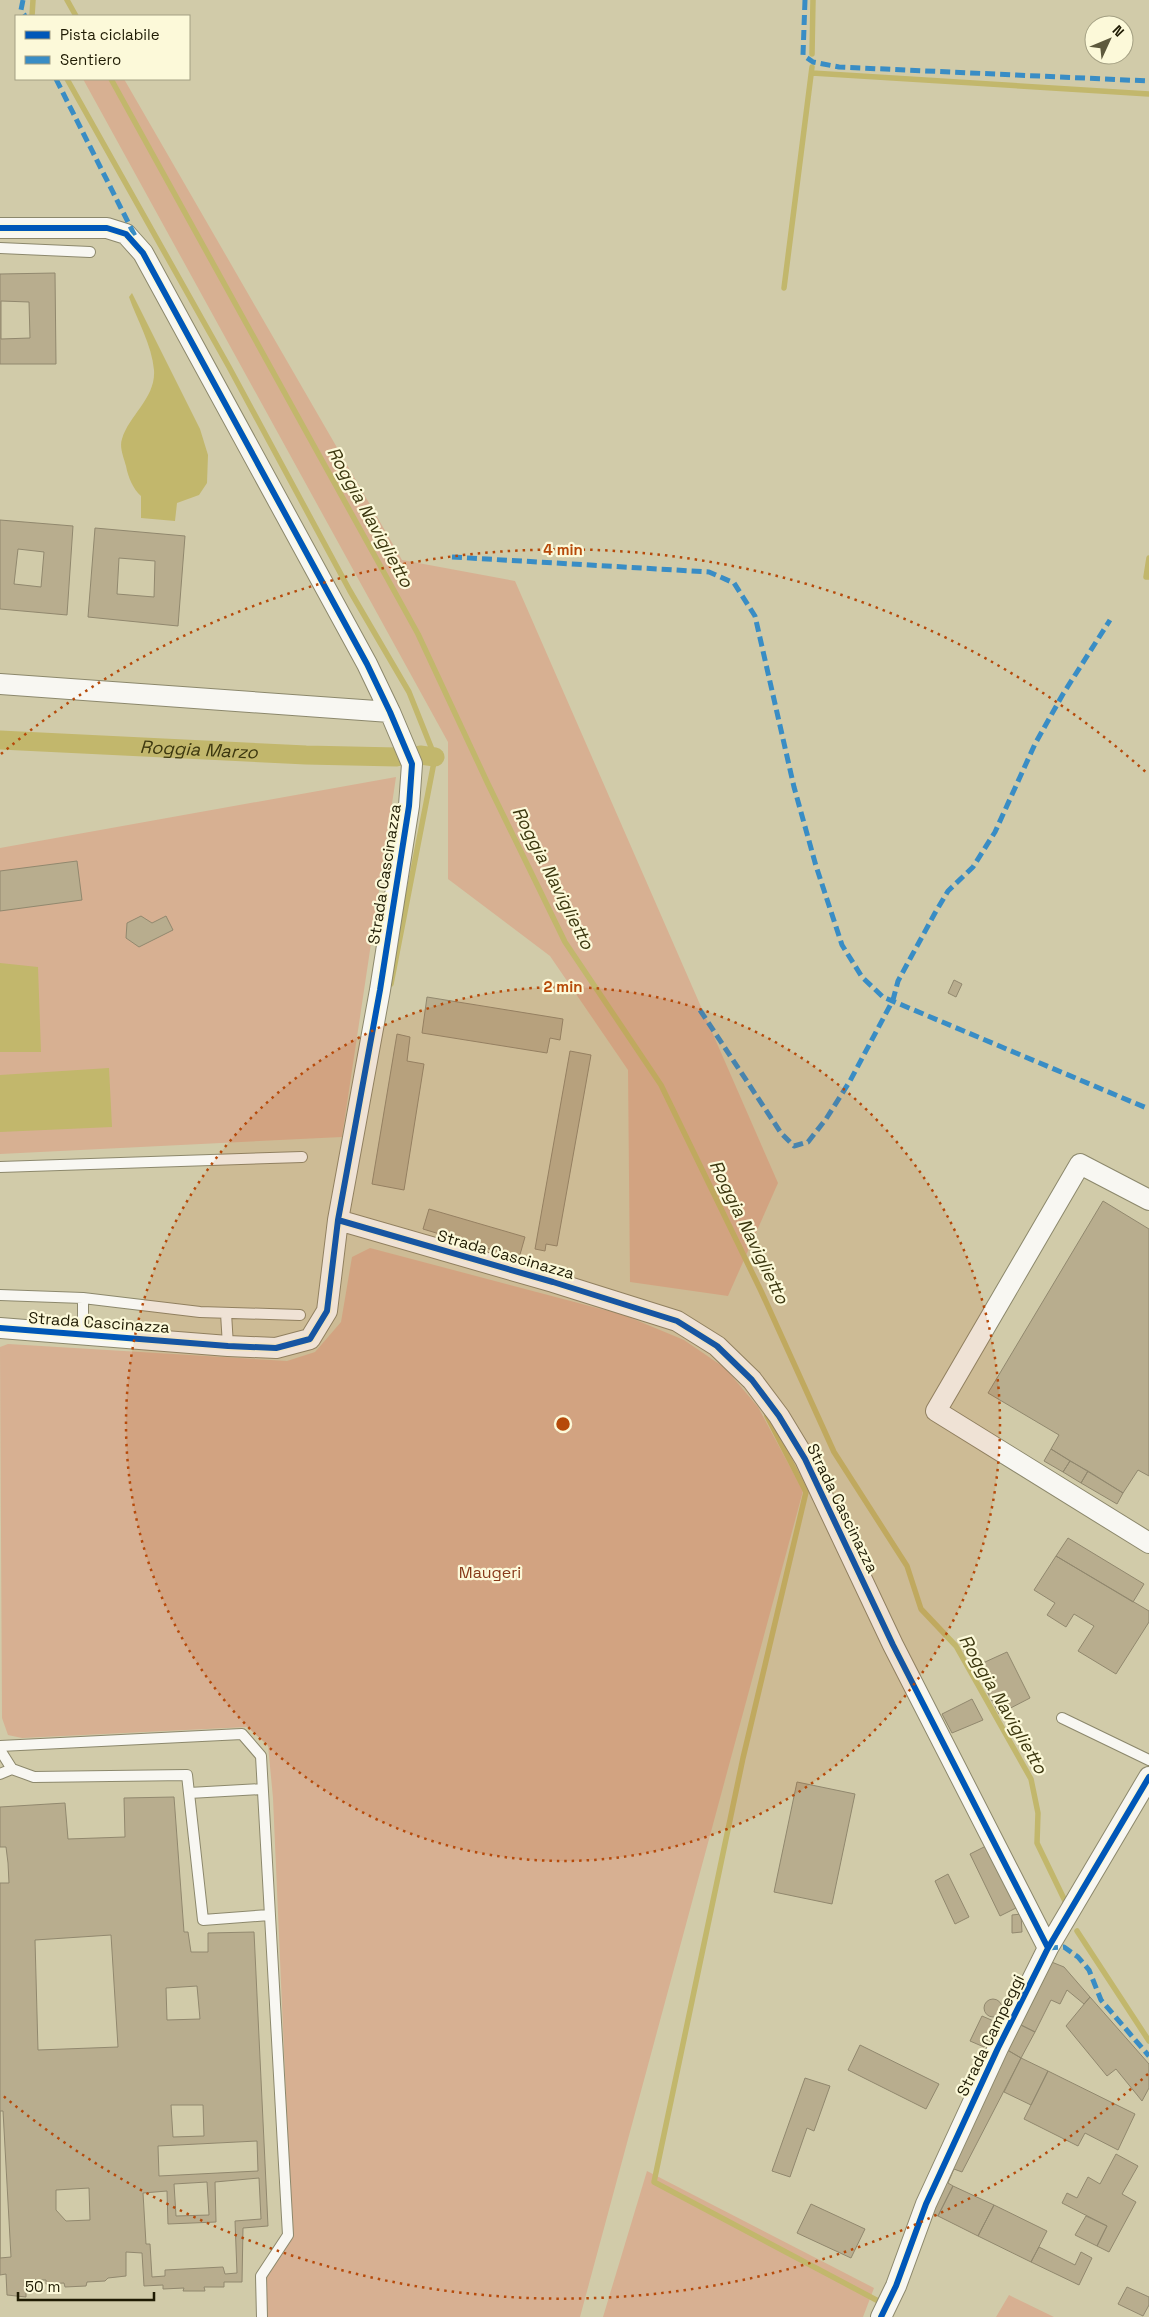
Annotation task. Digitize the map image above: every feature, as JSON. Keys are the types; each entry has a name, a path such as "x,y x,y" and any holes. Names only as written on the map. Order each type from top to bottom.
{"street":[{"name":"Strada Cascinazza","path":"0,228 107,228 126,234 143,253 367,664 412,764 409,806 380,990 338,1220 327,1311 310,1339 276,1348 0,1328"},
{"path":"0,684 390,712"},
{"path":"1149,1200 1080,1164 936,1411 1149,1543"},
{"name":"Strada Cascinazza","path":"338,1220 553,1282 677,1321 717,1346 752,1380 779,1416 805,1459 893,1645 1048,1948"},
{"name":"Strada Campeggi","path":"881,2317 926,2204 998,2048 1048,1948 1149,1777"}],"lane":[{"path":"44,250 45,229"},
{"path":"0,248 90,252"},
{"path":"0,1167 302,1157"},
{"path":"0,1295 83,1298 200,1312 300,1315"},
{"path":"83,1298 83,1335"},
{"path":"226,1313 228,1346"},
{"path":"1062,1718 1149,1760"},
{"path":"0,1746 242,1734 261,1756 288,2235 261,2276 262,2317"},
{"path":"0,1750 12,1770"},
{"path":"0,1774 12,1770 34,1777 187,1775 203,1920 269,1915"},
{"path":"189,1793 262,1789"}],"green space":[{"path":"84,80 125,80 402,560 515,581 778,1183 728,1296 630,1282 628,1070 550,956 448,879 448,742"},
{"path":"396,777 342,1137 0,1154 0,848"},
{"name":"Maugeri","path":"370,1248 624,1315 684,1340 725,1368 758,1407 803,1491 580,2317 267,2317 262,2276 292,2235 273,1798 268,1745 247,1727 22,1738 8,1735 2,1718 0,1347 8,1344 287,1361 315,1352 341,1322 352,1257"},
{"path":"647,2171 874,2288 863,2317 603,2317"},
{"path":"1009,2295 1054,2317 996,2317"}],"shaded area":[{"path":"132,293 200,429 208,455 207,483 199,495 177,503 175,521 141,518 141,496 130,478 121,449 125,430 151,389 154,370 144,333 129,297"},
{"path":"0,963 38,967 41,1052 0,1052"},
{"path":"109,1068 112,1127 0,1132 0,1075"}],"building":[{"path":"55,273 56,364 0,364 0,274","holes":["1,301 29,302 30,338 1,339"]},
{"path":"0,520 73,526 67,615 0,609","holes":["18,549 44,552 41,587 14,584"]},
{"path":"95,528 185,536 178,626 88,617","holes":["119,558 155,561 154,597 117,594"]},
{"path":"77,861 82,900 0,911 0,871"},
{"path":"141,916 152,923 166,916 173,930 139,947 126,938 127,923"},
{"path":"954,980 962,984 956,997 948,993"},
{"path":"427,997 563,1019 560,1040 550,1038 547,1053 422,1033"},
{"path":"397,1034 410,1037 407,1061 424,1064 404,1190 372,1184"},
{"path":"570,1051 591,1055 557,1246 546,1244 545,1251 535,1249"},
{"path":"1103,1201 1149,1229 1149,1476 1138,1470 1123,1493 1051,1449 1059,1435 988,1393"},
{"path":"429,1209 525,1237 519,1258 423,1229"},
{"path":"1051,1449 1070,1461 1063,1472 1044,1461"},
{"path":"1070,1461 1088,1471 1081,1483 1063,1472"},
{"path":"1088,1471 1123,1493 1117,1504 1081,1483"},
{"path":"1068,1538 1144,1584 1133,1602 1056,1556"},
{"path":"1056,1556 1149,1611 1149,1622 1116,1674 1078,1651 1094,1626 1074,1614 1066,1627 1047,1615 1055,1603 1034,1590"},
{"path":"1007,1652 1030,1698 999,1714 974,1667"},
{"path":"972,1699 983,1720 952,1733 942,1714"},
{"path":"797,1782 855,1794 832,1904 774,1892"},
{"path":"174,1797 184,1932 188,1932 191,1952 208,1952 208,1933 254,1932 268,2226 243,2228 242,2282 224,2282 224,2287 204,2287 205,2291 183,2291 184,2288 163,2289 163,2285 144,2286 142,2253 126,2252 126,2276 108,2278 105,2281 87,2282 86,2286 65,2287 64,2283 46,2284 46,2280 26,2280 26,2297 7,2295 6,2274 0,2275 0,1883 9,1883 6,1847 0,1847 0,1807 65,1803 68,1839 125,1837 124,1798","holes":["111,1935 118,2047 38,2050 35,1940","197,1986 200,2019 167,2020 166,1988","171,2105 203,2105 204,2136 173,2137","207,2182 209,2215 176,2216 174,2184","89,2188 90,2220 66,2221 56,2210 56,2190"]},
{"path":"988,1845 1018,1907 1000,1916 970,1854"},
{"path":"948,1874 969,1917 955,1924 935,1881"},
{"path":"1021,1914 1022,1932 1012,1933 1012,1915"},
{"path":"1049,1961 1064,1967 1090,1997 1084,2004 1067,1990 1060,2004 1051,2000 1035,2032 1017,2023"},
{"path":"1090,1997 1149,2064 1149,2088 1142,2101 1116,2069 1107,2076 1066,2026"},
{"path":"993,1999 999,2002 1002,2008 999,2014 993,2017 987,2014 984,2008 987,2002"},
{"path":"982,2016 996,2022 984,2047 970,2041"},
{"path":"1017,2023 1035,2032 1021,2058 1004,2048"},
{"path":"860,2045 939,2084 926,2109 848,2070"},
{"path":"1004,2048 1021,2058 962,2172 954,2169 948,2183 953,2186 938,2216 927,2211"},
{"path":"1021,2058 1048,2071 1031,2105 1004,2092"},
{"path":"1048,2071 1135,2114 1118,2150 1085,2133 1078,2146 1024,2119"},
{"path":"805,2078 830,2086 814,2131 807,2128 790,2177 772,2171"},
{"path":"0,2111 3,2111 11,2257 0,2258"},
{"path":"257,2141 258,2171 159,2176 158,2146"},
{"path":"1116,2154 1138,2166 1122,2194 1136,2202 1109,2252 1097,2246 1107,2226 1062,2203 1067,2193 1077,2198 1088,2177 1100,2184"},
{"path":"259,2178 261,2219 235,2221 237,2273 225,2274 223,2267 165,2270 165,2276 152,2277 150,2244 146,2244 143,2193 167,2191 168,2224 216,2222 215,2182"},
{"path":"953,2186 994,2205 978,2236 938,2216"},
{"path":"811,2204 865,2229 851,2258 797,2233"},
{"path":"994,2205 1047,2231 1031,2262 978,2236"},
{"path":"1086,2216 1107,2226 1097,2246 1075,2235"},
{"path":"1039,2247 1075,2265 1081,2252 1092,2258 1079,2285 1031,2262"},
{"path":"1127,2287 1149,2297 1149,2305 1143,2316 1118,2304"}],"waterway":[{"path":"32,15 33,0"},
{"name":"Roggia Naviglietto","path":"67,0 75,15"},
{"path":"812,54 813,0"},
{"path":"784,288 812,67"},
{"path":"812,73 1149,94"},
{"path":"68,80 229,367 350,591 409,692 435,757 391,984"},
{"name":"Roggia Naviglietto","path":"112,80 418,634 565,942 661,1085 761,1291 834,1452 907,1566 921,1609 956,1646 1031,1779 1038,1813 1037,1843 1065,1901"},
{"path":"1149,558 1146,577 1149,577"},
{"name":"Roggia Marzo","path":"0,740 306,755 397,757"},
{"name":"Roggia Marzo","path":"420,755 435,757"},
{"path":"767,1416 806,1492 743,1758 654,2182 882,2303"},
{"name":"Roggia Naviglietto","path":"1077,1931 1149,2041"}],"marked path":[{"path":"23,0 21,10 24,15"},
{"path":"805,0 803,55 813,62 839,67 1149,81"},
{"path":"57,80 136,238"},
{"path":"452,557 709,572 734,583 755,616 794,787 816,866 842,945 862,977 883,997 1149,1109"},
{"path":"700,1010 781,1133 794,1146 808,1142 826,1119 850,1081 893,1000 898,981 948,891 973,867 995,832 1035,744 1063,694 1110,620"},
{"path":"1048,1948 1064,1947 1078,1957 1089,1970 1101,2000 1149,2056"}],"cycle path":[{"path":"0,228 107,228 126,234 143,253 367,664 412,764 409,806 380,990 338,1220 327,1311 310,1339 276,1348 0,1328"},
{"path":"338,1220 553,1282 677,1321 717,1346 752,1380 779,1416 805,1459 893,1645 1048,1948"},
{"path":"881,2317 896,2286 926,2204 998,2048 1048,1948 1149,1777"}]}
